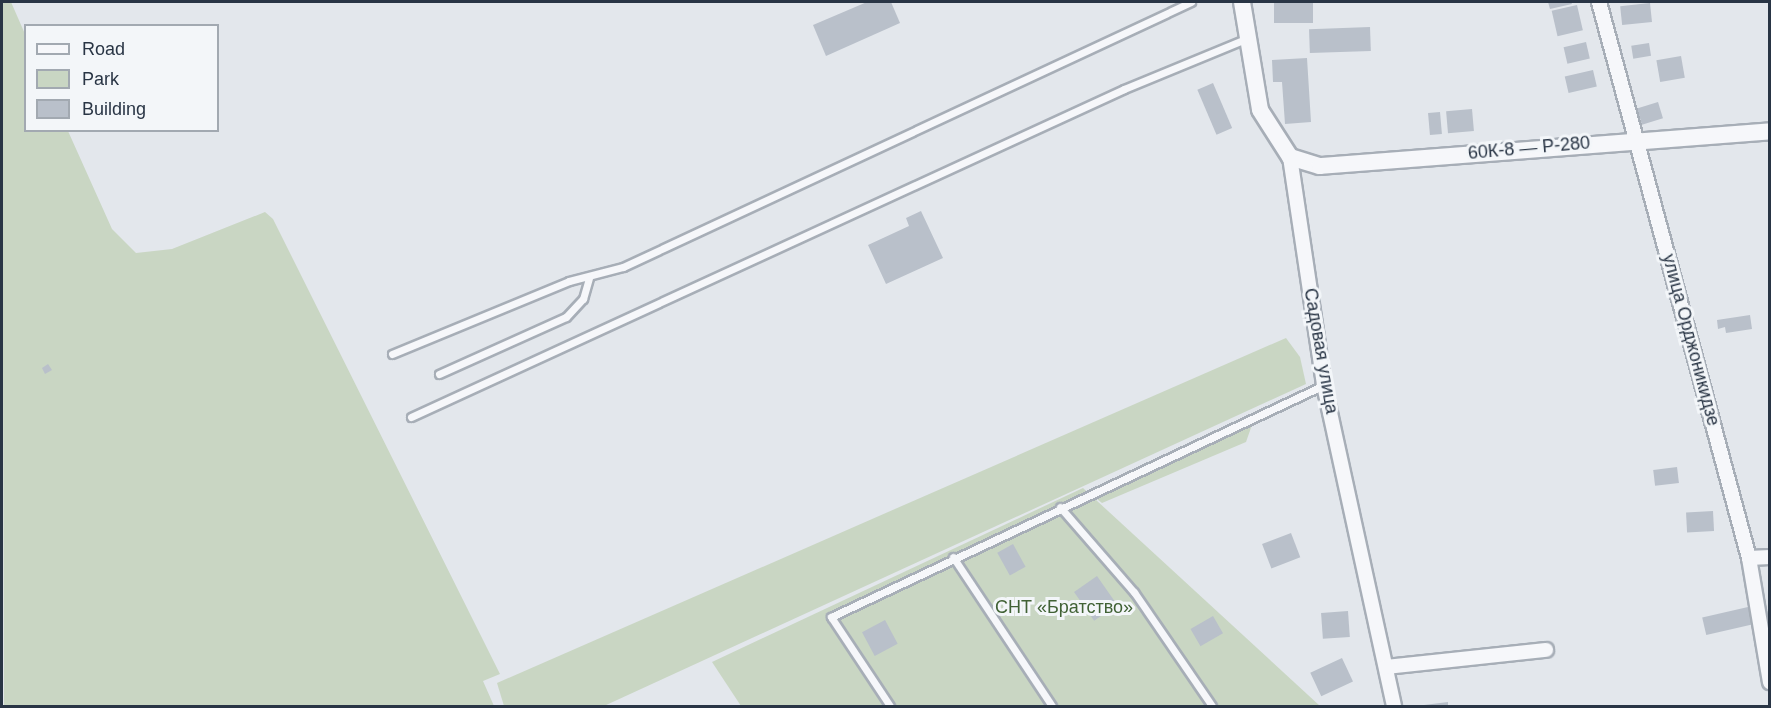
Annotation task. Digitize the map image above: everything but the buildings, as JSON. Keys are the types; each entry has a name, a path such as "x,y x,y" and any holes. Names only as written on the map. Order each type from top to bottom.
{"street":[{"name":"Садовая улица","path":"1242,2 1260,110 1290,157 1324,385 1394,706"},
{"name":"улица Орджоникидзе","path":"1599,2 1749,558 1770,682"},
{"name":"60К-8 — Р-280","path":"1290,157 1320,166 1357,165 1636,138 1770,131"},
{"path":"1749,558 1770,557"},
{"path":"1386,667 1546,650"}],"lane":[{"path":"392,354 490,311 589,278 819,178 992,91 1191,2"},
{"path":"411,417 1124,89 1248,38"},
{"path":"439,374 566,317 583,300 589,278"},
{"path":"890,706 831,617 953,557 1324,385"},
{"path":"1060,507 1134,592 1212,706"},
{"path":"953,557 1052,706"}],"green space":[{"path":"2,2 11,2 24,32 24,132 68,132 112,229 136,253 172,249 265,212 273,219 500,674 483,681 494,706 4,706"},
{"path":"1286,338 1300,357 1306,384 604,706 504,706 497,683"},
{"path":"1253,422 1246,442 1102,503 1092,495"},
{"name":"СНТ «Братство»","path":"1083,488 1320,706 741,706 712,662"}]}
